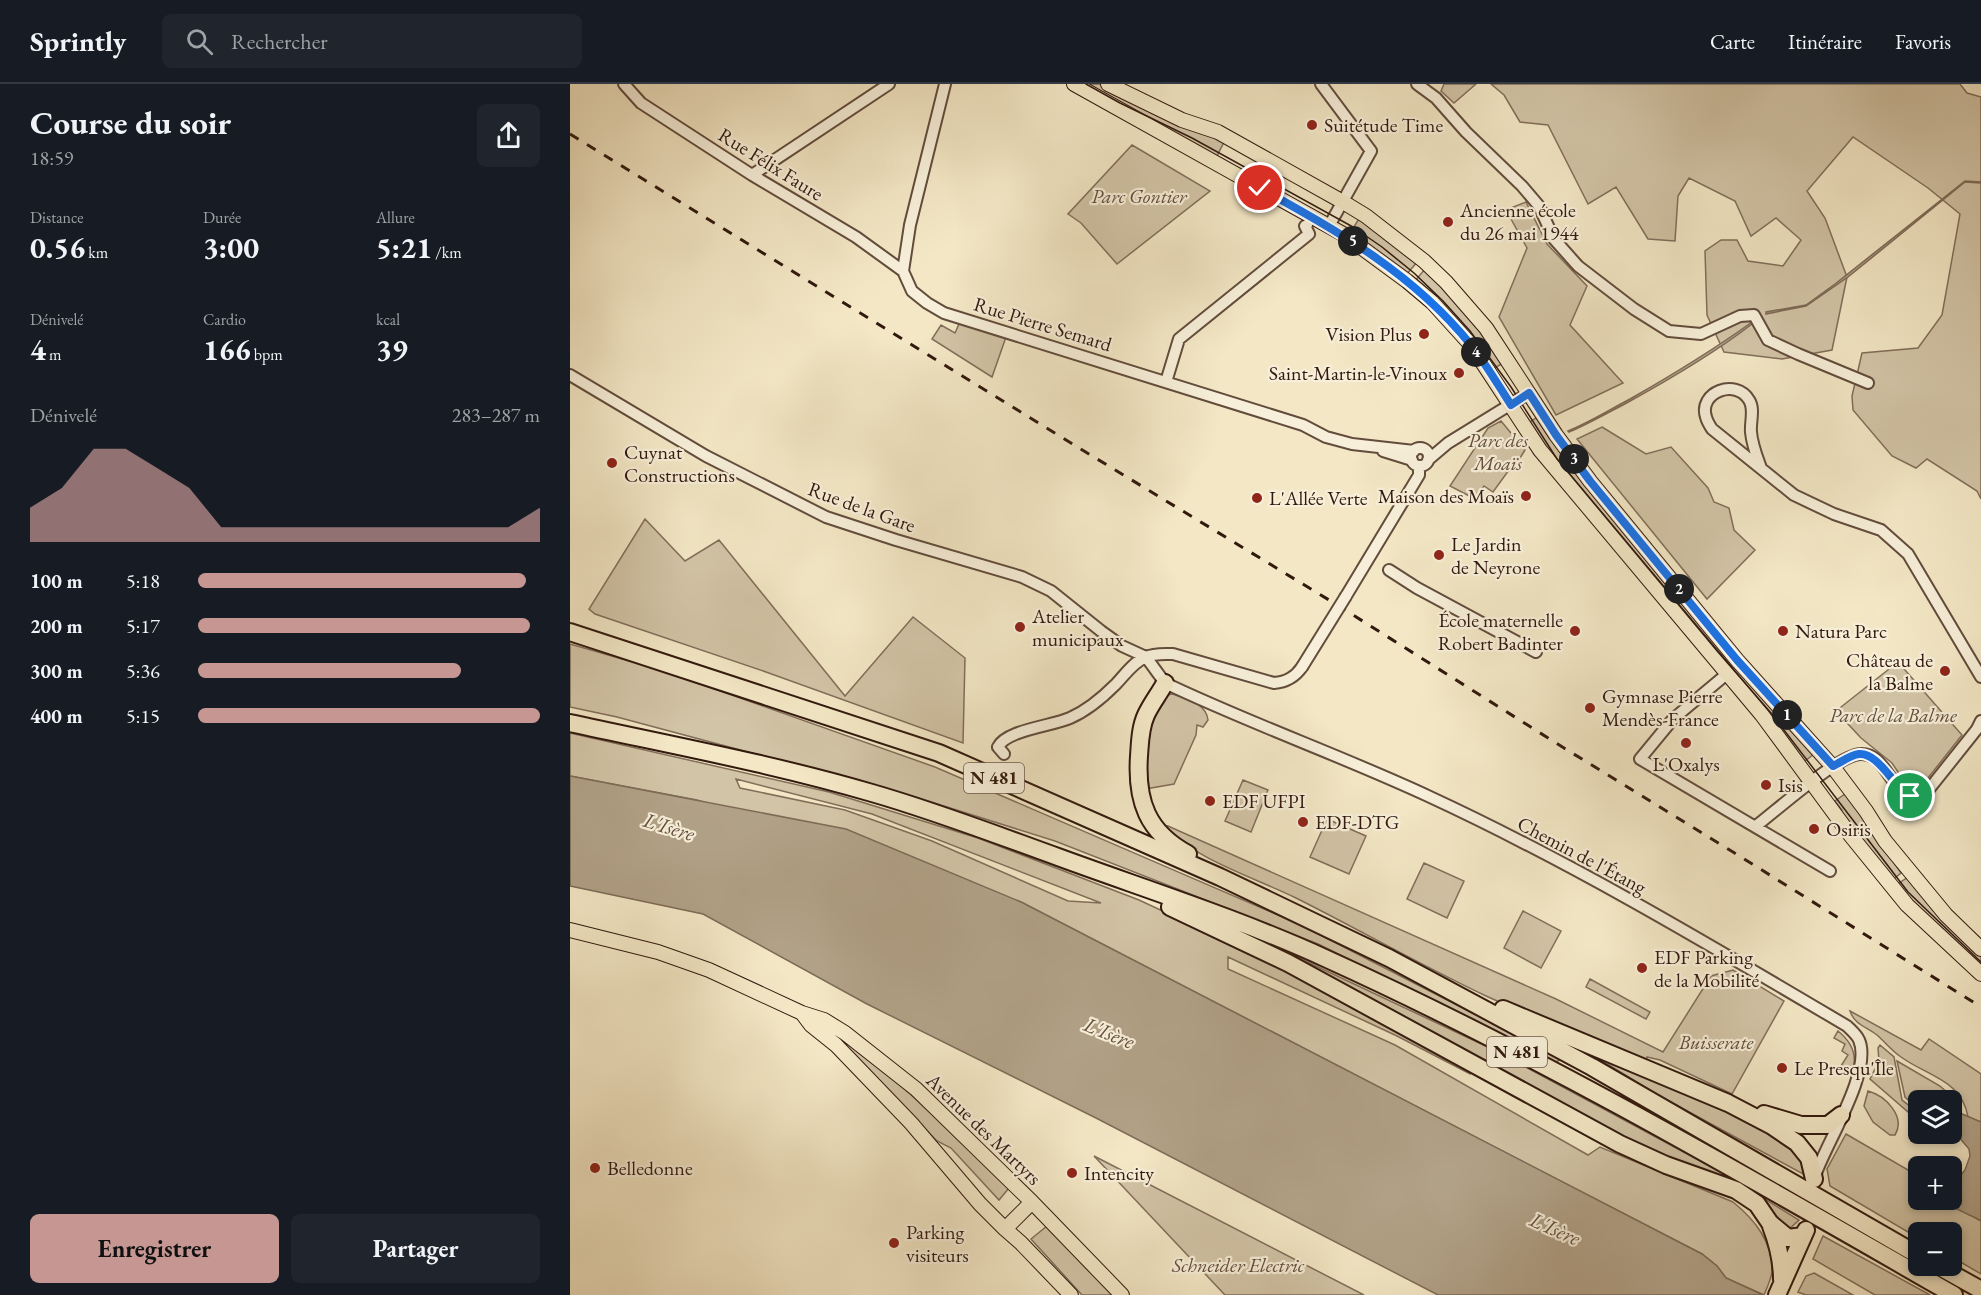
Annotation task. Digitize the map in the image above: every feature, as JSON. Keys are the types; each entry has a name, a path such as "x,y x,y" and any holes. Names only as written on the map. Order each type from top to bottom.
{"highway":[{"name":"N 481","path":"570,632 939,753 1220,877 1389,958 1592,1067 1908,1249"},
{"path":"1165,683 1146,713 1141,731 1138,775 1142,802 1151,824 1162,836 1176,848 1201,861 1220,877"},
{"name":"N 481","path":"570,723 748,762 873,793 995,833 1185,902 1324,958 1467,1026 1674,1137 1954,1295"},
{"path":"1057,857 1156,900 1288,963 1620,1144 1666,1165 1736,1190 1757,1204 1770,1223 1782,1264 1779,1288"},
{"path":"1304,917 1392,953 1497,1006 1728,1103 1772,1126 1797,1143 1809,1158 1814,1179"},
{"path":"1728,1103 1801,1125 1828,1125 1841,1115"},
{"path":"1770,1223 1788,1238 1806,1230 1779,1288"},
{"path":"1956,1276 1981,1290"}],"main road":[{"path":"1074,84 1329,226 1407,281 1432,302 1471,345 1546,457 1728,673 1907,905 1981,975"},
{"path":"1108,84 1182,120 1218,132 1343,202 1366,216 1424,261 1446,282 1486,327 1556,435 1590,481 1737,660 1833,766 1885,841 1946,915 1981,950"},
{"name":"Avenue des Martyrs","path":"570,930 658,952 709,970 802,1013 824,1020 845,1033 908,1082 1032,1202 1122,1295"},
{"name":"Avenue des Martyrs","path":"802,1013 811,1025 836,1045 911,1123 1005,1229 1071,1295"},
{"path":"1005,1229 1032,1202"}],"street":[{"name":"Rue Félix Faure","path":"624,84 641,104 752,175 856,237 903,270"},
{"path":"752,175 889,84"},
{"path":"903,270 910,225 945,84"},
{"path":"1321,84 1371,151 1329,226"},
{"path":"1417,84 1436,98 1466,132 1522,186 1539,206 1554,239 1578,266 1634,309 1669,331 1701,334 1740,316 1754,315 1768,340 1868,383"},
{"path":"1166,382 1179,339 1309,234 1307,225"},
{"name":"Rue Pierre Semard","path":"903,270 912,291 927,303 944,312 1303,425 1326,437 1419,457"},
{"name":"Rue de la Gare","path":"570,375 699,452 826,517 1022,577 1037,584 1051,591 1122,646 1146,657"},
{"path":"1761,468 1750,431 1752,409 1749,400 1735,390 1724,388 1715,392 1708,399 1705,411 1712,429 1794,495 1834,514 1881,530 1908,554 1981,677"},
{"path":"1004,754 998,747 1000,742 1013,735 1069,719 1112,689 1135,664 1146,657 1173,654 1274,683 1289,680 1302,667 1419,475 1419,457 1448,443 1529,393"},
{"path":"1389,570 1417,588 1536,652"},
{"path":"1146,657 1165,683"},
{"path":"1728,673 1673,719 1640,759 1830,872"},
{"name":"Chemin de l'Étang","path":"1165,683 1435,799 1650,911 1847,1026 1859,1039 1862,1052 1859,1073 1830,1144 1820,1160 1814,1179"},
{"path":"1756,826 1833,766 1860,754 1868,755 1877,761 1902,791 1910,796 1917,797 1926,793 1981,721"}],"green space":[{"path":"1081,84 1103,84 1225,140 1216,158"},
{"path":"1444,84 1476,84 1454,103 1441,91"},
{"path":"1491,84 1960,84 1967,93 1981,97 1981,499 1977,491 1927,459 1916,468 1892,456 1853,410 1852,396 1862,353 1918,348 1942,315 1960,214 1928,188 1853,137 1807,191 1825,218 1847,277 1832,350 1782,359 1724,352 1707,315 1705,251 1721,240 1737,240 1748,261 1783,266 1801,240 1776,218 1751,236 1735,201 1689,178 1678,196 1675,241 1648,239 1616,187 1588,204 1548,125 1520,122 1504,95"},
{"name":"Parc Gontier","path":"1132,145 1210,191 1117,264 1081,223 1068,214"},
{"path":"1526,202 1547,244 1587,286 1570,325 1623,383 1556,415 1499,317 1527,248 1506,210"},
{"path":"1360,217 1418,261 1406,275 1350,233"},
{"path":"1425,269 1469,313 1505,362 1493,369 1414,282"},
{"path":"959,324 1006,337 992,377 932,339 941,325 955,333"},
{"path":"1539,416 1818,751 1801,764 1527,424"},
{"name":"Parc des Moaïs","path":"1501,421 1525,450 1512,471 1509,470 1493,492 1484,486 1475,499 1450,486 1488,428"},
{"path":"1602,427 1646,454 1671,447 1708,488 1714,502 1729,508 1734,530 1755,550 1707,599 1577,439"},
{"path":"645,519 685,561 719,540 845,696 913,617 965,658 963,743 766,672 595,614 589,609"},
{"path":"570,644 667,672 935,767 1301,925 1562,1059 1556,1062 1318,944 1055,841 912,796 617,717 570,707"},
{"name":"Parc de la Balme","path":"1898,662 1962,735 1924,783 1915,787 1902,778 1892,763 1861,738 1836,711"},
{"path":"1173,694 1200,706 1207,714 1208,720 1203,727 1197,725 1196,735 1174,784 1145,789 1145,761 1151,722 1166,695"},
{"path":"570,733 829,792 978,838 1139,900 1242,948 1471,1070 1470,1074 1397,1036 1228,957 1228,969 1395,1045 1588,1155 1600,1147 1733,1202 1749,1216 1766,1241 1772,1261 1770,1281 1764,1295 1726,1278 1717,1266 1702,1254 1021,902 697,800 570,776","holes":["736,779 872,814 1101,903 1068,901 932,841 845,810 740,788"]},
{"path":"1243,780 1268,790 1251,832 1225,821"},
{"path":"1845,794 1897,862 1895,864 1901,873 1891,881 1839,812 1842,810 1835,801"},
{"path":"1327,819 1366,836 1349,874 1310,857"},
{"name":"Buisserate","path":"1162,825 1556,999 1663,1052 1711,976 1733,970 1784,1001 1732,1094 1660,1060 1647,1057 1646,1061 1486,996 1296,898 1208,858"},
{"path":"1424,863 1464,881 1447,918 1407,899"},
{"path":"1908,877 1981,953 1981,971 1918,912 1898,884"},
{"path":"1523,911 1561,931 1541,968 1504,948"},
{"path":"1282,950 1492,1049 1719,1171 1799,1220 1787,1231 1766,1204 1654,1154 1290,957"},
{"path":"1590,979 1650,1012 1646,1019 1586,987"},
{"path":"1850,1011 1921,1050 1929,1039 1981,1074 1981,1122 1968,1117 1962,1101 1962,1090 1954,1090 1942,1080 1911,1064 1852,1016"},
{"path":"1838,1031 1853,1051 1854,1063 1851,1076 1839,1069 1848,1055 1842,1051 1845,1044 1834,1038"},
{"path":"830,1032 834,1032 858,1050 903,1087 1009,1188 999,1200 951,1148 937,1141"},
{"path":"1880,1045 1894,1057 1902,1100 1908,1105 1908,1112 1870,1079 1879,1061 1878,1048"},
{"path":"1591,1054 1776,1133 1798,1154 1805,1175 1656,1094"},
{"path":"1897,1061 1944,1090 1908,1090 1908,1100 1905,1097"},
{"path":"1868,1091 1881,1097 1896,1114 1898,1128 1895,1135 1890,1135 1873,1122 1864,1106"},
{"path":"1846,1134 1908,1170 1908,1210 1960,1210 1981,1221 1981,1274 1962,1263 1962,1222 1908,1222 1908,1232 1830,1186 1827,1169"},
{"name":"Schneider Electric","path":"1094,1156 1364,1295 1225,1295"},
{"path":"1047,1226 1093,1275 1101,1279 1116,1295 1082,1295 1031,1239"},
{"path":"1823,1236 1930,1295 1875,1295 1813,1259"},
{"path":"1814,1273 1853,1295 1806,1295 1798,1292 1806,1276"}],"water":[{"path":"1965,181 1981,183 1965,182 1848,277 1806,306 1766,314 1766,312 1806,305"},
{"path":"1752,322 1721,346 1673,377 1596,419 1568,431 1661,381"},
{"name":"L'Isère","path":"570,776 846,829 1021,902 1702,1254 1717,1266 1726,1278 1763,1295 1438,1295 1096,1118 867,1004 703,914 570,886"},
{"path":"1962,1114 1981,1122 1981,1221 1958,1210 1962,1210 1962,1174 1970,1156 1969,1149 1962,1141"}],"tram line":[{"path":"1086,84 1192,138 1353,227 1414,273 1443,301 1470,331 1511,387 1557,459 1771,713 1908,892 1981,962"}],"railway":[{"path":"570,134 1334,603 1981,1007"}],"place":[{"name":"Suitétude Time","path":"1312,125"},
{"name":"Ancienne école du 26 mai 1944","path":"1448,222"},
{"name":"Vision Plus","path":"1424,334"},
{"name":"Saint-Martin-le-Vinoux","path":"1459,373"},
{"name":"Cuynat Constructions","path":"612,463"},
{"name":"Maison des Moaïs","path":"1526,496"},
{"name":"L'Allée Verte","path":"1257,498"},
{"name":"Le Jardin de Neyrone","path":"1439,555"},
{"name":"Atelier municipaux","path":"1020,627"},
{"name":"École maternelle Robert Badinter","path":"1575,631"},
{"name":"Natura Parc","path":"1783,631"},
{"name":"Château de la Balme","path":"1945,671"},
{"name":"Gymnase Pierre Mendès-France","path":"1590,708"},
{"name":"L'Oxalys","path":"1686,743"},
{"name":"Isis","path":"1766,785"},
{"name":"EDF UFPI","path":"1210,801"},
{"name":"EDF-DTG","path":"1303,822"},
{"name":"Osiris","path":"1814,829"},
{"name":"EDF Parking de la Mobilité","path":"1642,968"},
{"name":"Le Presqu'Île","path":"1782,1068"},
{"name":"Belledonne","path":"595,1168"},
{"name":"Intencity","path":"1072,1173"},
{"name":"Parking visiteurs","path":"894,1243"}],"route":[{"path":"1260,188 1343,234 1432,302 1471,345 1511,405 1529,393 1590,481 1737,660 1833,766 1860,754 1868,755 1877,761 1902,791 1910,796"}]}
